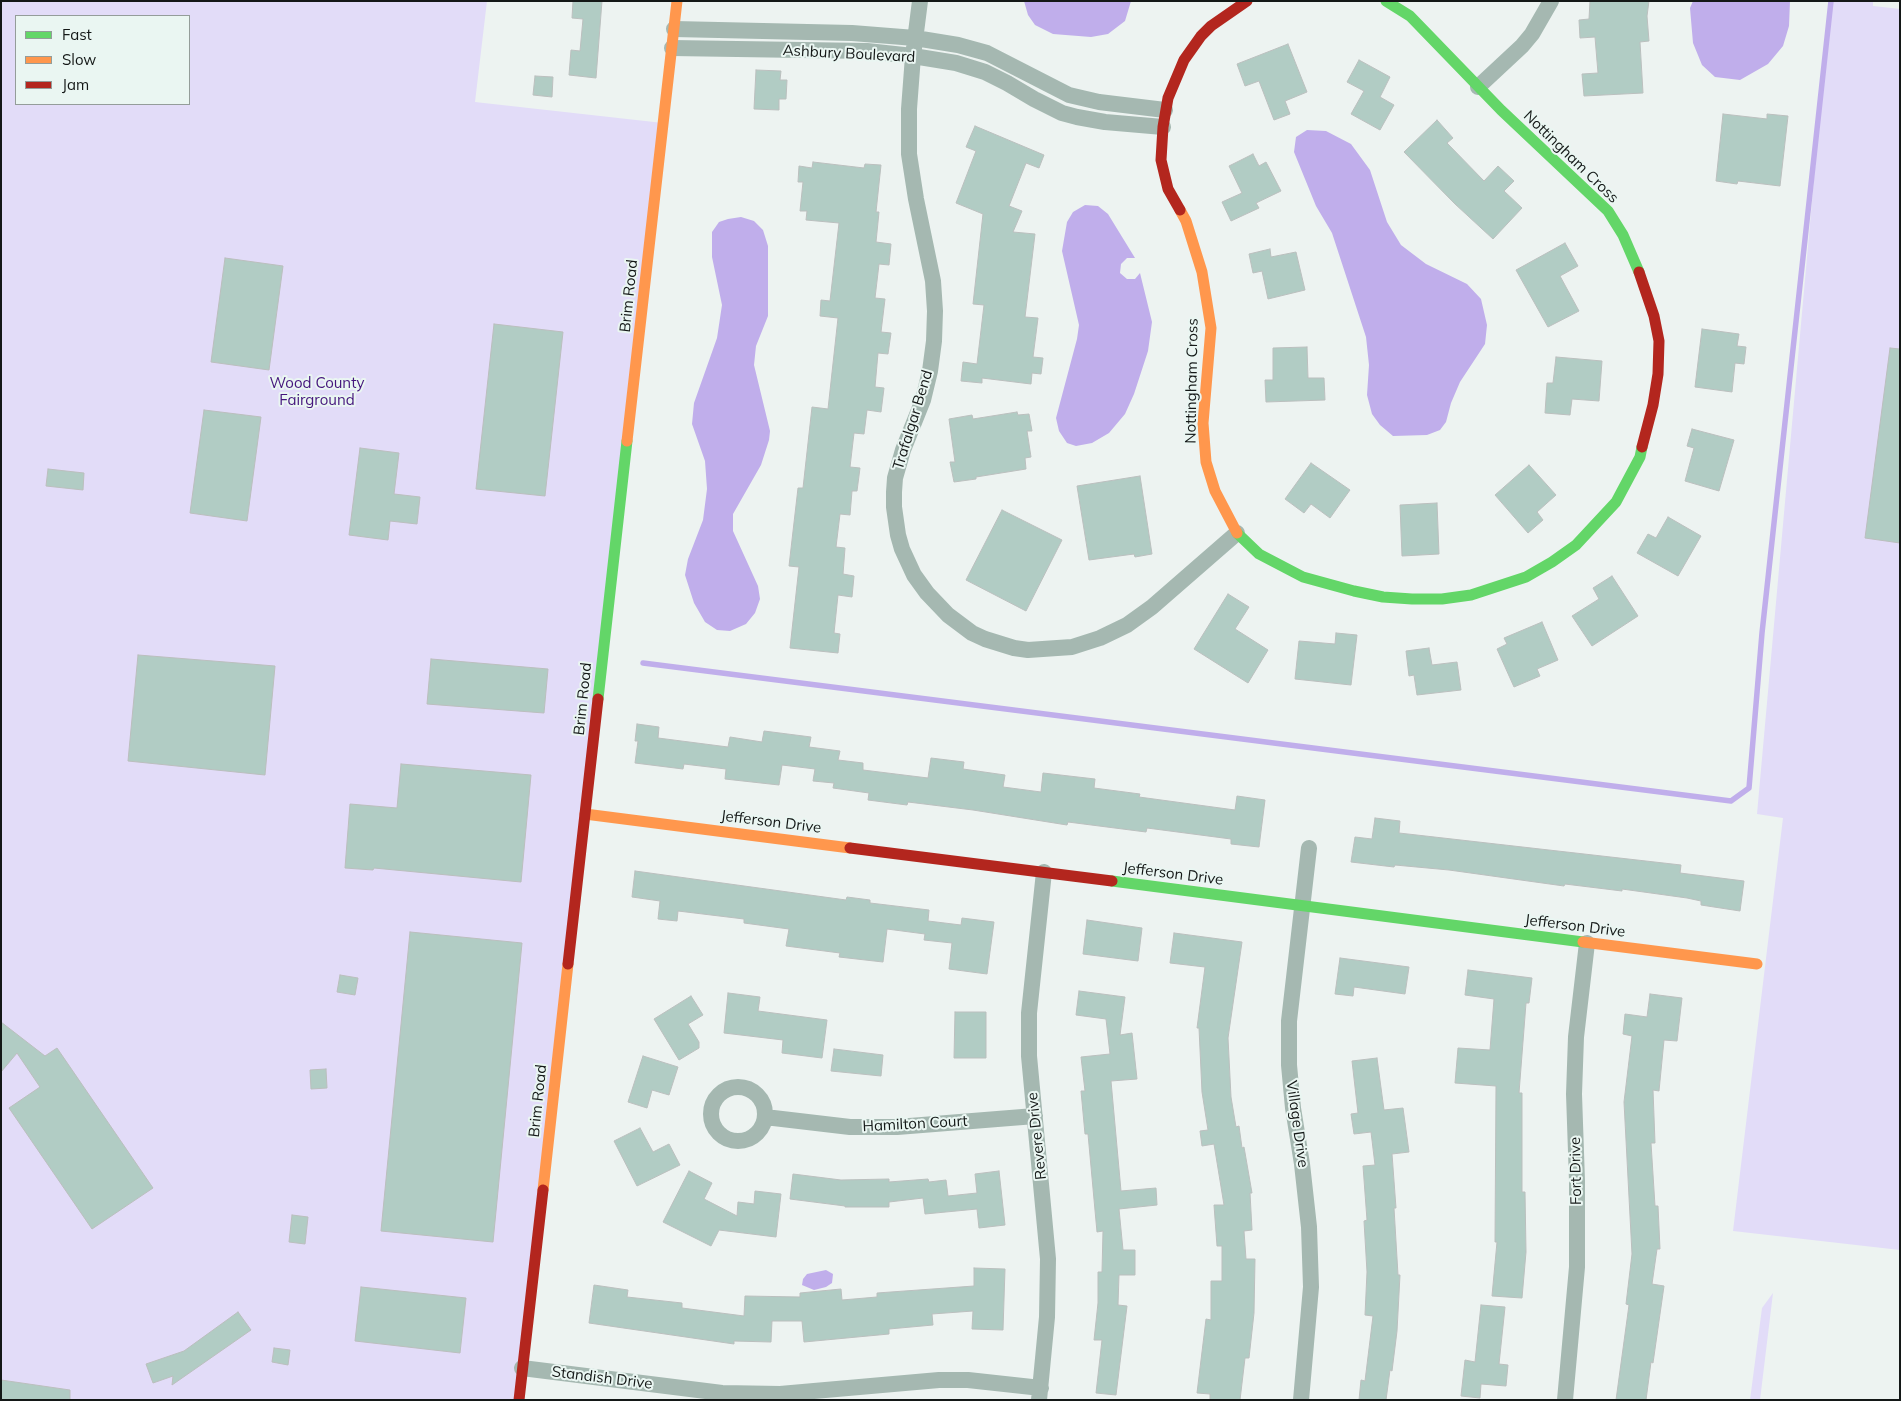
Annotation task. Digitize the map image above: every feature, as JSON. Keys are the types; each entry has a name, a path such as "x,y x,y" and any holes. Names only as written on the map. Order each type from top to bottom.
{"street":[{"name":"Brim Road","path":"519,1400 677,1"},
{"name":"Trafalgar Bend","path":"920,1 914,38 909,109 909,154 933,281 934,341 930,371 923,400 903,450 895,478 894,492 898,535 914,575 927,593 948,615 972,633 986,640 1028,650 1072,647 1100,638 1127,625 1152,608 1237,533"},
{"name":"Nottingham Cross","path":"1247,1 1234,8 1201,36 1184,60 1168,98 1163,127 1161,160 1168,190 1186,221 1202,272 1211,328 1210,366 1203,423 1206,462 1215,491 1237,533 1259,554 1303,578 1354,592 1383,597 1442,599 1471,595 1526,577 1576,545 1597,524 1620,494 1640,457 1654,405 1658,374 1659,341 1646,288 1623,235 1608,211 1478,87 1410,16 1386,1"},
{"path":"1478,87 1522,46 1532,34 1551,1"},
{"name":"Ashbury Boulevard","path":"674,29 852,33 914,38 958,45 987,53 1069,95 1099,102 1165,110"},
{"name":"Ashbury Boulevard","path":"672,48 867,51 913,56 956,63 986,72 1034,99 1077,118 1163,127"},
{"name":"Jefferson Drive","path":"585,814 1757,964"},
{"name":"Village Drive","path":"1300,1400 1311,1287 1309,1227 1289,1065 1290,1021 1309,848"},
{"name":"Revere Drive","path":"1040,1394 1047,1317 1048,1259 1029,1056 1030,1013 1044,872"},
{"name":"Fort Drive","path":"1564,1400 1577,1268 1577,1180 1574,1094 1576,1037 1588,943"},
{"name":"Hamilton Court","path":"765,1117 850,1127 897,1128 1034,1116"},
{"name":"Standish Drive","path":"522,1368 722,1393 780,1394 939,1380 968,1380 1040,1394"}],"green space":[{"name":"Wood County Fairground","path":"1,1 487,1 475,102 663,123 519,1400 1,1400"},
{"path":"1830,1 1873,1 1873,6 1900,9 1900,1250 1733,1231 1783,818 1757,814"},
{"path":"1773,1293 1760,1400 1750,1400 1762,1308"}],"shaded area":[{"path":"1024,1 1131,1 1125,21 1108,34 1091,37 1053,34 1035,25 1028,15"},
{"path":"1693,1 1790,1 1789,26 1783,46 1768,64 1740,80 1715,77 1702,65 1693,43 1690,8"},
{"path":"1307,130 1326,131 1351,144 1370,170 1387,222 1401,245 1426,264 1467,284 1481,299 1487,325 1485,344 1460,382 1451,403 1446,422 1440,430 1427,435 1393,436 1380,425 1372,414 1367,395 1369,365 1366,337 1332,233 1316,206 1294,152 1296,137"},
{"path":"1085,205 1098,206 1108,214 1135,258 1127,258 1121,264 1120,273 1127,279 1135,279 1140,273 1152,322 1148,351 1134,394 1125,414 1109,433 1092,443 1076,446 1067,443 1059,431 1056,418 1079,325 1062,251 1067,222 1073,212"},
{"path":"741,217 754,221 763,230 768,246 768,316 756,346 754,365 770,431 761,465 733,514 733,531 758,586 760,599 755,613 746,624 730,631 717,630 705,622 694,603 685,575 688,559 703,520 707,489 705,461 692,424 694,403 717,338 722,305 712,257 712,232 719,222"},
{"path":"826,1270 833,1274 832,1283 826,1287 814,1290 802,1285 803,1279 807,1274"}],"building":[{"path":"573,1 602,1 596,78 569,75 571,50 580,51 583,19 572,18"},
{"path":"1590,1 1649,1 1647,16 1649,41 1640,42 1643,93 1584,96 1582,74 1598,73 1595,37 1580,38 1579,20 1589,19"},
{"path":"1288,44 1307,92 1285,101 1290,114 1274,120 1259,81 1245,86 1237,64"},
{"path":"1359,60 1390,77 1380,97 1394,105 1380,130 1351,114 1364,91 1347,82"},
{"path":"756,70 781,71 780,80 787,80 786,99 779,99 779,110 754,109"},
{"path":"535,76 553,77 552,97 533,95"},
{"path":"1723,114 1767,119 1767,114 1788,116 1780,186 1738,181 1737,184 1716,181"},
{"path":"1437,120 1453,138 1447,143 1484,181 1498,166 1514,181 1504,191 1522,208 1493,239 1455,204 1404,152"},
{"path":"975,126 1044,155 1039,168 1026,163 1009,206 1022,211 1013,232 1035,234 1025,317 1038,318 1033,357 1043,358 1041,374 1032,373 1031,384 982,378 982,383 961,381 963,362 977,364 984,305 973,304 983,214 956,203 976,151 966,147"},
{"path":"1253,154 1259,166 1266,162 1281,191 1256,203 1259,208 1231,221 1222,202 1242,193 1229,166"},
{"path":"813,162 864,168 865,164 881,165 876,212 879,212 876,242 891,244 889,265 879,264 875,298 885,299 881,332 891,333 888,354 878,353 875,387 884,388 881,412 867,410 864,434 854,433 850,467 860,468 857,491 852,491 850,515 840,514 836,547 845,548 843,574 854,576 852,597 838,595 834,633 840,634 838,653 790,648 799,567 789,566 798,488 803,488 812,407 828,409 838,318 820,316 821,300 830,301 839,223 806,220 807,211 800,211 803,182 798,182 799,166 812,168"},
{"path":"1565,243 1578,266 1560,276 1579,311 1548,327 1516,270"},
{"path":"1270,249 1271,257 1296,252 1305,290 1268,299 1262,271 1253,273 1249,254"},
{"path":"225,258 283,266 269,370 211,362"},
{"path":"494,324 563,332 545,496 476,489"},
{"path":"1702,329 1739,334 1737,346 1746,347 1744,364 1735,363 1732,392 1695,387"},
{"path":"1307,347 1308,378 1324,378 1325,400 1266,402 1265,380 1273,380 1273,348"},
{"path":"1890,348 1900,349 1900,543 1865,538"},
{"path":"1556,357 1602,361 1599,401 1572,399 1570,415 1545,413 1547,383 1553,383"},
{"path":"204,410 261,417 247,521 190,513"},
{"path":"1017,412 1018,415 1029,414 1032,431 1027,431 1031,457 1025,458 1026,469 954,482 950,462 955,462 949,419 972,415 973,419"},
{"path":"1692,429 1734,440 1719,491 1685,481 1694,448 1687,446"},
{"path":"360,448 399,453 394,494 420,497 417,524 390,521 388,540 349,535"},
{"path":"1311,463 1350,490 1330,518 1311,504 1304,513 1285,499"},
{"path":"1529,465 1556,495 1537,512 1543,520 1528,533 1495,495"},
{"path":"48,469 84,473 83,490 46,486"},
{"path":"1140,476 1152,554 1135,557 1134,554 1089,560 1077,486"},
{"path":"1437,503 1439,554 1402,556 1400,505"},
{"path":"1002,510 1062,540 1026,611 966,580"},
{"path":"1668,517 1701,536 1678,576 1637,553 1648,534 1656,538"},
{"path":"1612,576 1638,616 1592,646 1572,616 1599,599 1593,588"},
{"path":"1228,594 1249,607 1235,629 1268,650 1248,683 1194,649"},
{"path":"1542,622 1558,660 1537,669 1540,676 1514,687 1497,649 1507,644 1504,638"},
{"path":"1336,633 1357,635 1351,685 1295,679 1299,641 1335,644"},
{"path":"1429,648 1432,665 1457,662 1461,690 1417,695 1414,675 1409,676 1406,651"},
{"path":"138,655 275,666 265,775 128,761"},
{"path":"431,659 548,669 544,713 427,704"},
{"path":"637,724 659,727 658,738 728,747 730,737 762,742 764,731 811,737 809,747 840,751 838,760 863,763 863,770 928,778 931,758 964,762 963,769 1005,775 1003,787 1041,792 1043,773 1095,779 1094,788 1140,794 1139,797 1235,810 1237,796 1265,800 1259,847 1231,844 1231,839 1147,828 1146,832 1068,822 1067,825 973,810 908,802 907,805 868,800 869,793 833,788 834,783 813,781 815,769 782,765 779,785 725,779 726,769 684,764 683,769 635,763 638,741 635,741"},
{"path":"401,764 531,775 521,882 374,868 373,870 345,868 350,804 397,808"},
{"path":"1375,818 1400,821 1399,833 1681,865 1680,873 1744,881 1740,911 1701,905 1701,901 1687,898 1622,889 1622,891 1565,884 1564,886 1449,870 1351,862 1355,837 1372,839"},
{"path":"635,871 846,900 847,897 870,900 870,903 929,910 928,921 961,925 962,918 994,922 987,974 949,969 952,943 924,940 925,934 887,929 883,962 839,957 840,953 786,946 789,929 744,923 744,919 678,911 677,921 658,919 660,901 632,897"},
{"path":"1087,920 1142,928 1138,961 1083,954"},
{"path":"410,932 522,943 493,1242 381,1231"},
{"path":"1174,933 1242,942 1228,1038 1231,1097 1236,1127 1239,1126 1242,1148 1244,1147 1252,1193 1250,1193 1252,1230 1244,1231 1246,1259 1255,1259 1254,1313 1249,1358 1245,1358 1240,1400 1210,1400 1210,1394 1197,1393 1206,1319 1211,1320 1211,1281 1222,1281 1222,1246 1217,1246 1214,1205 1224,1205 1214,1144 1202,1146 1200,1131 1208,1130 1202,1092 1199,1028 1197,1028 1205,967 1170,963"},
{"path":"1340,958 1409,967 1405,994 1354,987 1353,996 1335,994"},
{"path":"1468,970 1532,978 1529,1003 1526,1003 1519,1093 1522,1093 1522,1192 1525,1192 1526,1252 1522,1298 1492,1296 1497,1242 1495,1242 1496,1086 1455,1083 1458,1048 1490,1050 1494,999 1465,995"},
{"path":"340,975 358,978 355,995 337,992"},
{"path":"1079,991 1125,997 1120,1035 1132,1033 1137,1079 1111,1081 1121,1191 1156,1188 1157,1205 1119,1209 1123,1250 1135,1250 1135,1275 1119,1275 1118,1305 1127,1306 1116,1395 1096,1393 1102,1340 1094,1340 1098,1303 1098,1272 1102,1272 1103,1231 1097,1232 1088,1134 1085,1134 1081,1091 1085,1091 1081,1057 1110,1054 1106,1019 1076,1015"},
{"path":"728,993 760,997 758,1011 827,1020 822,1058 782,1053 783,1040 724,1033"},
{"path":"1650,994 1682,998 1677,1041 1664,1040 1659,1091 1653,1090 1655,1143 1651,1143 1655,1206 1658,1206 1660,1249 1657,1249 1652,1284 1664,1286 1646,1400 1616,1400 1629,1305 1626,1304 1632,1254 1624,1102 1632,1036 1623,1034 1625,1014 1647,1017"},
{"path":"691,996 703,1015 688,1024 699,1042 699,1048 679,1060 654,1019"},
{"path":"955,1012 986,1012 986,1058 954,1058"},
{"path":"1,1022 45,1056 57,1048 153,1188 92,1229 9,1108 40,1087 17,1053 1,1072"},
{"path":"834,1049 883,1055 881,1076 831,1071"},
{"path":"643,1056 678,1067 669,1095 652,1090 647,1108 628,1102"},
{"path":"1377,1058 1384,1110 1403,1108 1409,1152 1392,1154 1398,1275 1400,1275 1397,1331 1392,1371 1390,1370 1386,1400 1359,1400 1361,1380 1365,1381 1373,1316 1365,1315 1367,1272 1364,1221 1367,1220 1363,1166 1375,1165 1371,1132 1354,1134 1351,1114 1358,1113 1352,1061"},
{"path":"326,1069 327,1088 311,1089 310,1070"},
{"path":"640,1128 653,1152 669,1144 680,1165 637,1186 614,1141"},
{"path":"689,1171 712,1183 704,1199 737,1216 738,1202 754,1204 755,1191 781,1194 776,1237 719,1230 711,1246 663,1222"},
{"path":"999,1171 1005,1225 979,1228 977,1209 925,1214 923,1198 889,1202 889,1207 845,1207 790,1199 793,1174 841,1180 889,1179 889,1182 928,1179 929,1182 946,1180 948,1196 977,1193 975,1174"},
{"path":"292,1215 308,1217 305,1244 289,1242"},
{"path":"974,1268 1005,1269 1003,1330 972,1329 973,1311 932,1314 933,1325 889,1329 889,1334 804,1342 802,1321 772,1321 771,1342 734,1341 734,1344 589,1323 594,1285 628,1290 627,1297 682,1303 682,1308 744,1316 745,1296 800,1297 800,1293 841,1289 842,1300 877,1297 877,1293 974,1286"},
{"path":"361,1287 466,1298 460,1353 355,1341"},
{"path":"1481,1305 1505,1307 1499,1364 1508,1365 1506,1386 1481,1384 1480,1398 1461,1396 1465,1360 1475,1362"},
{"path":"238,1312 251,1330 172,1385 173,1376 153,1383 146,1364 184,1351"},
{"path":"274,1348 290,1350 288,1365 272,1362"},
{"path":"1,1380 70,1390 70,1400 1,1400"}],"waterway":[{"path":"643,663 1731,801 1749,788 1762,633 1831,1"}],"traffic: fast":[{"path":"1386,1 1410,16 1501,110 1608,211 1623,235 1639,272"},
{"path":"598,699 627,441"},
{"path":"1237,533 1259,554 1303,577 1354,591 1383,597 1412,599 1442,599 1471,595 1526,577 1576,545 1616,502 1640,457 1642,447"},
{"path":"1112,881 1583,942"}],"traffic: slow":[{"path":"627,441 677,1"},
{"path":"1180,210 1186,221 1202,272 1211,328 1203,423 1206,462 1215,491 1237,533"},
{"path":"585,814 850,848"},
{"path":"1583,942 1757,964"},
{"path":"543,1190 568,964"}],"traffic: jam":[{"path":"1180,210 1168,189 1161,160 1163,127 1168,98 1184,60 1201,36 1211,26 1247,1"},
{"path":"1639,272 1654,316 1659,341 1658,374 1653,405 1642,447"},
{"path":"568,964 598,699"},
{"path":"850,848 1112,881"},
{"path":"519,1400 543,1190"}]}
